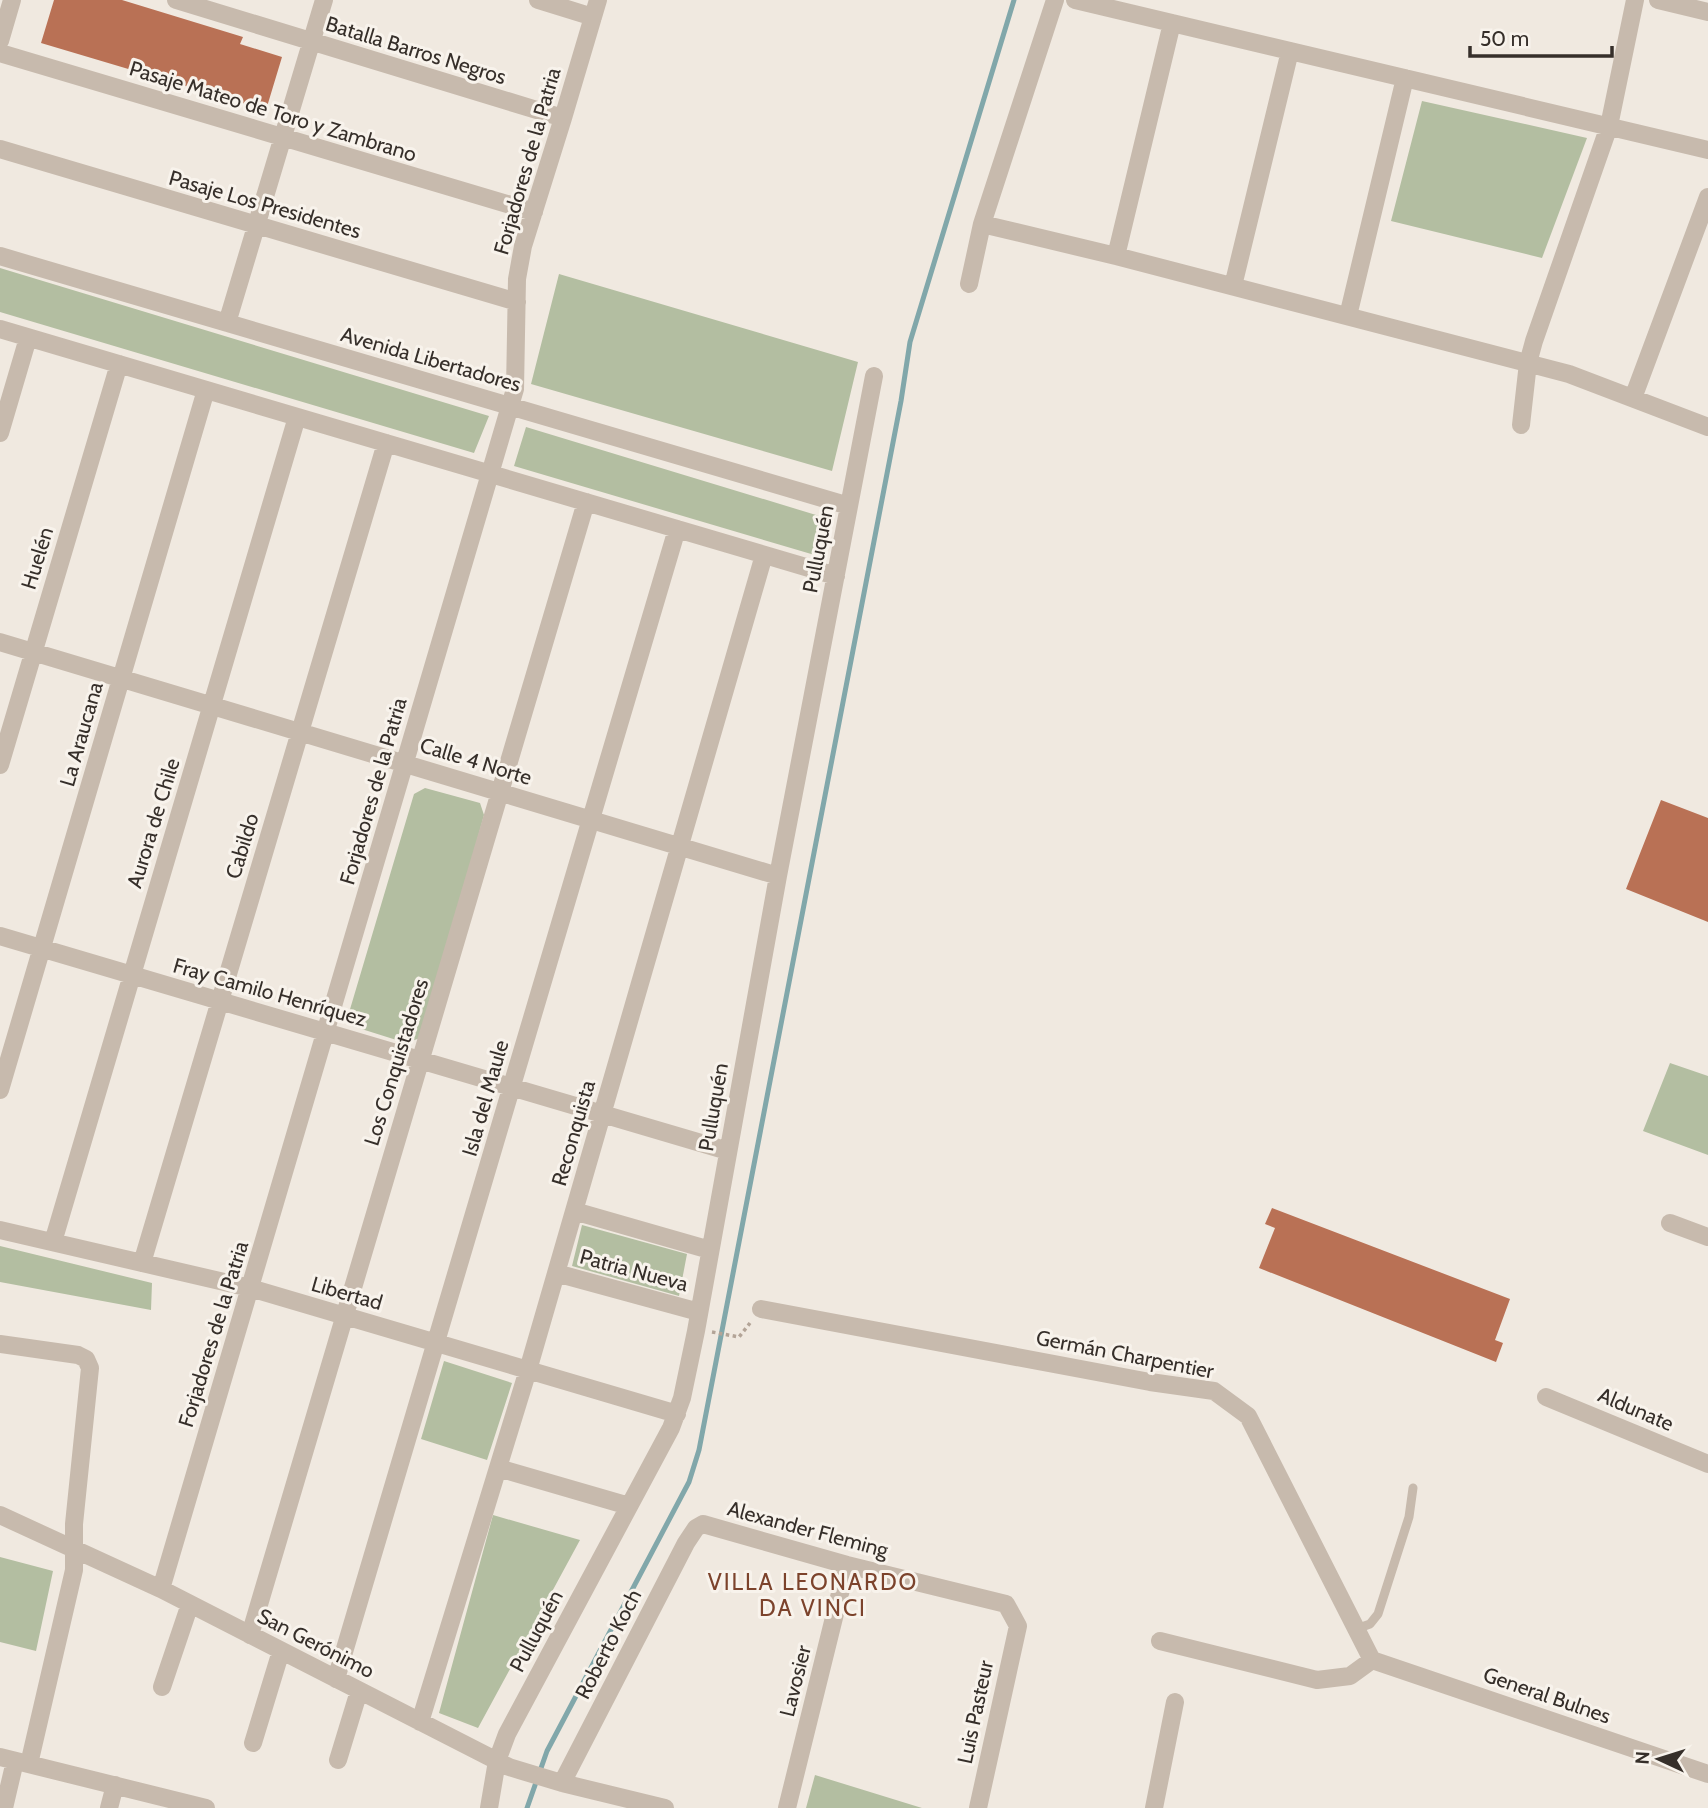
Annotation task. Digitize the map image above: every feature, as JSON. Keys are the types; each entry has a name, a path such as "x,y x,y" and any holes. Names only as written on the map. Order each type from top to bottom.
{"street":[{"path":"0,41 12,0"},
{"name":"Batalla Barros Negros","path":"176,0 563,118"},
{"path":"227,323 324,0"},
{"path":"538,0 595,8"},
{"path":"969,284 982,224 1055,0"},
{"path":"1075,0 1708,150"},
{"path":"1521,425 1528,363 1609,126 1635,0"},
{"path":"1661,0 1708,12"},
{"name":"Forjadores de la Patria","path":"161,1589 515,388 517,302 523,246 595,8"},
{"path":"1116,256 1171,23"},
{"path":"1233,286 1290,51"},
{"name":"Pasaje Mateo de Toro y Zambrano","path":"0,53 534,212"},
{"path":"1348,316 1405,78"},
{"name":"Pasaje Los Presidentes","path":"0,149 517,302"},
{"path":"1633,398 1708,197"},
{"path":"982,224 1116,256 1569,374 1708,427"},
{"name":"Avenida Libertadores","path":"0,256 849,506"},
{"path":"0,329 836,576"},
{"path":"0,433 28,338"},
{"name":"Huelén","path":"0,765 119,364"},
{"name":"Pulluquén","path":"489,1808 497,1761 507,1734 677,1413 686,1383 778,876 874,376"},
{"name":"La Araucana","path":"0,1090 206,390"},
{"name":"Aurora de Chile","path":"53,1242 297,417"},
{"name":"Cabildo","path":"142,1263 386,443"},
{"name":"Los Conquistadores","path":"250,1635 586,502"},
{"name":"Isla del Maule","path":"336,1679 677,529"},
{"name":"Reconquista","path":"420,1722 528,1370 764,555"},
{"name":"Calle 4 Norte","path":"0,642 778,876"},
{"name":"Fray Camilo Henríquez","path":"0,936 728,1151"},
{"path":"574,1211 710,1250"},
{"path":"1670,1223 1708,1237"},
{"name":"Libertad","path":"0,1230 250,1289 677,1413"},
{"name":"Patria Nueva","path":"556,1273 699,1312"},
{"name":"Germán Charpentier","path":"761,1309 1214,1391 1248,1416 1372,1660"},
{"path":"0,1344 78,1355 88,1362 90,1374 74,1524 74,1570 15,1761 4,1808"},
{"name":"Aldunate","path":"1546,1397 1708,1464"},
{"path":"498,1468 629,1506"},
{"name":"San Gerónimo","path":"0,1515 161,1589 497,1761 615,1802 664,1808"},
{"name":"Alexander Fleming","path":"696,1528 703,1524 847,1565 1006,1604 1017,1626"},
{"name":"Roberto Koch","path":"557,1781 696,1528"},
{"name":"Lavosier","path":"787,1808 847,1565"},
{"path":"162,1686 190,1604"},
{"name":"Luis Pasteur","path":"978,1808 1017,1626"},
{"path":"1160,1641 1317,1680 1350,1676 1372,1660"},
{"path":"253,1743 281,1651"},
{"name":"General Bulnes","path":"1372,1660 1708,1774"},
{"path":"338,1760 359,1691"},
{"path":"1154,1808 1175,1702"},
{"path":"15,1761 206,1808"},
{"path":"109,1808 115,1785"}],"lane":[{"path":"1356,1629 1370,1624 1378,1614 1409,1517 1413,1488"}],"path":[{"path":"718,1333 739,1337"}],"green space":[{"path":"1422,101 1587,138 1542,258 1391,221"},
{"path":"0,268 489,416 474,453 0,312"},
{"path":"559,274 858,362 832,471 531,384"},
{"path":"526,427 826,518 818,556 514,466"},
{"path":"425,788 480,803 484,815 423,1037 406,1043 352,1026 348,1016 414,794"},
{"path":"1670,1063 1708,1076 1708,1155 1643,1131"},
{"path":"582,1225 687,1254 679,1296 572,1266"},
{"path":"0,1246 152,1283 151,1310 0,1282"},
{"path":"444,1361 512,1383 487,1460 421,1439"},
{"path":"493,1515 580,1540 478,1728 439,1713"},
{"path":"0,1557 53,1571 36,1651 0,1642"},
{"path":"815,1775 922,1808 806,1808"}],"building":[{"path":"54,0 122,0 243,37 240,44 282,57 266,110 41,43"},
{"path":"1661,800 1708,818 1708,922 1626,889"},
{"path":"1272,1208 1510,1299 1495,1340 1503,1343 1496,1362 1259,1268 1275,1228 1265,1224"}],"waterway":[{"path":"527,1808 547,1751 689,1482 699,1450 901,401 910,342 1014,0"}],"district":[{"name":"VILLA LEONARDO DA VINCI","path":"813,1595"}]}
